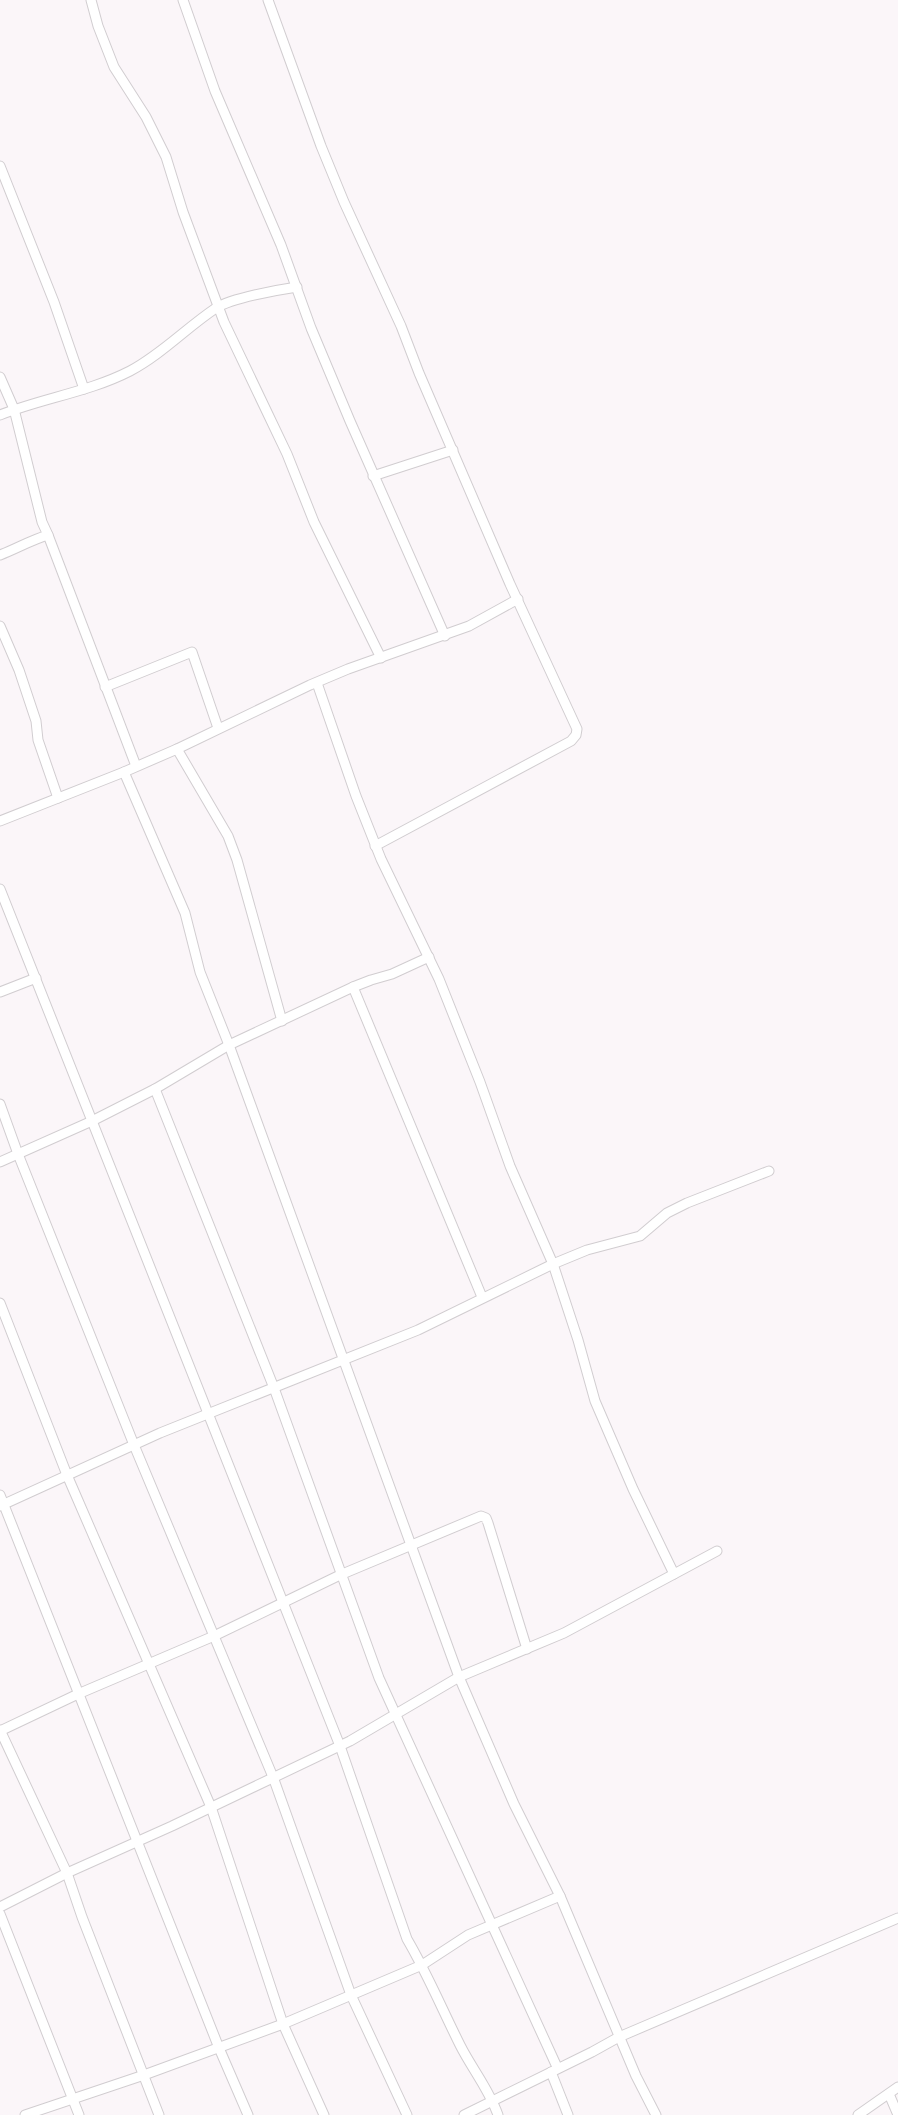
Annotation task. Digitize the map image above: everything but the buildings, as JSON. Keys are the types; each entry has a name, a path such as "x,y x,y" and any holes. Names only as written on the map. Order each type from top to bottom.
{"street":[{"path":"91,0 98,26 114,68 146,116 166,157 218,307 287,454 314,522 381,658"},
{"path":"183,0 215,91 237,139 297,287 311,328 373,476 445,636"},
{"path":"268,0 321,146 344,202 401,326 419,374 510,584 577,729 576,735 571,741 519,771 375,846"},
{"path":"0,166 54,302 84,389"},
{"path":"0,414 104,382 151,359 218,307 271,291 297,287"},
{"path":"0,377 14,409 41,509 42,522 136,766"},
{"path":"373,476 453,450"},
{"path":"0,555 22,547 32,539 48,535"},
{"path":"1,819 124,772 317,683 445,636 488,616 518,599"},
{"path":"0,626 20,670 36,721 38,740 58,798"},
{"path":"105,686 192,652 218,728"},
{"path":"317,683 375,846 429,957 480,1082 510,1166 553,1264 578,1340 595,1401 633,1489 674,1574"},
{"path":"177,749 228,836 237,860 282,1021"},
{"path":"124,772 185,913 200,972 229,1045 459,1677 514,1804 560,1896 636,2076 656,2115"},
{"path":"0,889 340,1746 407,1939 422,1965 460,2046 494,2101 498,2115"},
{"path":"0,1162 92,1121 155,1089 229,1045 353,987 392,974 429,957"},
{"path":"0,992 36,978"},
{"path":"353,987 482,1298"},
{"path":"155,1089 274,1388 308,1479 340,1575 379,1678 493,1925 554,2070 568,2115"},
{"path":"0,1104 18,1154 134,1445 274,1777 351,1995 407,2115"},
{"path":"248,2115 219,2048 1,1502 134,1445 418,1330 553,1264 587,1250 640,1236 667,1213 687,1203 769,1171"},
{"path":"0,1303 67,1475 210,1807 283,2024 324,2115"},
{"path":"160,2115 67,1873 0,1731 78,1694 214,1636 340,1575 481,1516 486,1518 527,1649"},
{"path":"0,1908 67,1873 340,1746 459,1677 564,1633 717,1551"},
{"path":"25,2115 144,2075 283,2024 422,1965 468,1935 560,1896"},
{"path":"0,1914 79,2115"},
{"path":"464,2115 592,2052 619,2036 898,1918"},
{"path":"858,2115 898,2087"},
{"path":"889,2094 898,2115"}]}
